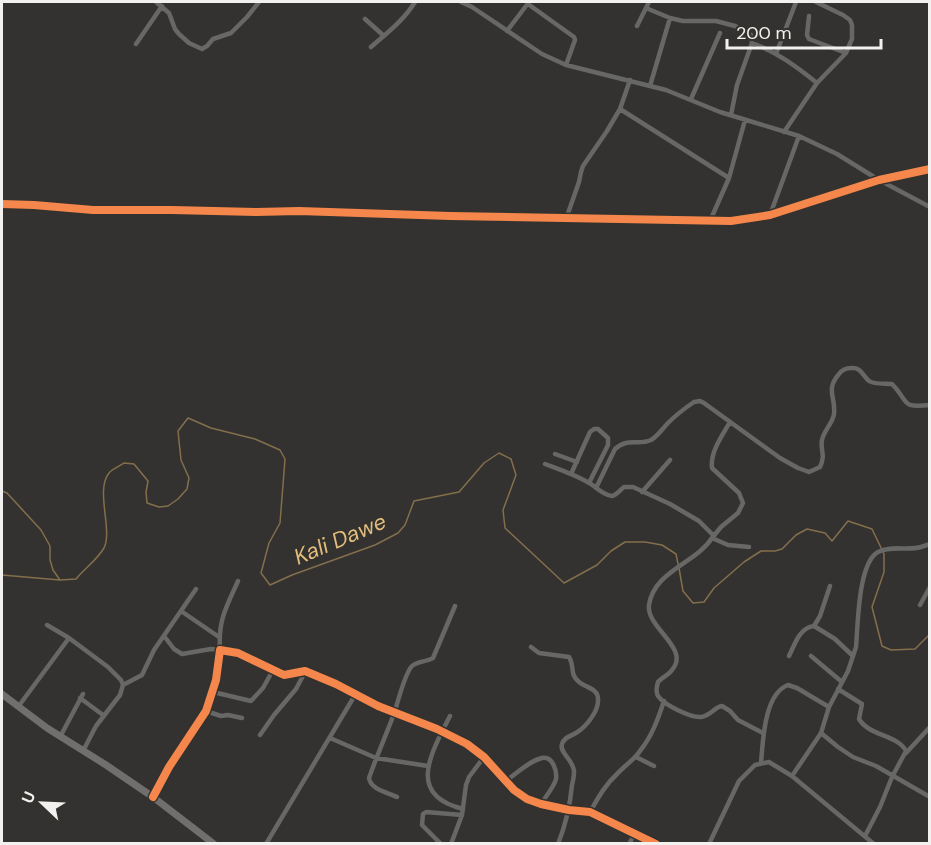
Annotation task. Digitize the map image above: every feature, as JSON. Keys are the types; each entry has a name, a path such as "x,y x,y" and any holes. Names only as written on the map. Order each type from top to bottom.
{"main road":[{"path":"2,694 60,736 153,797 214,843"}],"street":[{"path":"156,2 169,13 179,34 189,43 202,49 213,39 231,33 259,2"},
{"path":"371,47 406,15 415,2"},
{"path":"461,2 542,54 566,64 630,80 691,99 745,120 799,136 837,154 930,207"},
{"path":"637,26 649,2"},
{"path":"776,54 796,2"},
{"path":"784,132 817,83 846,53 852,39 850,20 816,2"},
{"path":"507,31 528,3 574,37 575,40 566,64"},
{"path":"136,44 162,6"},
{"path":"646,8 683,21 716,21 735,26 751,35 752,43 737,85 731,115"},
{"path":"809,16 808,39 846,53"},
{"path":"650,86 670,18"},
{"path":"365,19 384,36"},
{"path":"691,99 720,33"},
{"path":"752,43 790,62 817,83"},
{"path":"566,219 583,166 620,109 630,80"},
{"path":"620,109 729,178"},
{"path":"710,221 729,178 745,120"},
{"path":"770,215 799,136"},
{"path":"2,204 93,210 731,221 770,215 879,180 930,169"},
{"path":"596,488 619,445 624,442 653,439 669,422 694,402 704,403 780,458 809,471 820,467 823,460 824,434 834,416 832,384 840,371 855,368 874,383 892,384 907,404 930,405"},
{"path":"730,422 714,452 712,468 739,493 743,503 738,513 721,527 703,549 674,569 657,586 649,603 654,623 671,642 676,658 674,668 658,682 656,689 659,697 669,706 699,718 707,716 718,706 722,706 738,720 763,733"},
{"path":"571,474 590,432 598,429 608,438 608,445 589,483"},
{"path":"555,454 577,462"},
{"path":"642,492 670,460"},
{"path":"545,464 589,483 607,495 616,495 624,487 633,487 670,504 699,521 713,537 734,546 749,547"},
{"path":"792,776 821,733 829,707 848,671 856,646 862,582 871,558 886,550 920,548 930,543"},
{"path":"153,797 169,767 206,711 213,692 220,650 221,620 238,581"},
{"path":"814,626 820,616 830,586"},
{"path":"920,605 930,586"},
{"path":"123,685 142,675 154,650 196,589"},
{"path":"397,797 374,788 369,778 410,669 419,662 428,662 433,658 455,606"},
{"path":"181,611 219,637"},
{"path":"47,625 69,638 108,668 121,680 123,685 120,695 103,716 82,751"},
{"path":"789,656 802,632 807,627 814,626 835,639 853,656"},
{"path":"164,636 174,649 182,654 211,649 238,653 284,675 305,672 336,684 355,695 442,731 467,744 484,757 514,790 527,799 569,810 590,812 656,843"},
{"path":"18,707 69,638"},
{"path":"531,647 539,653 569,657 576,680 595,690 598,697 597,705 585,726 564,740 561,745 562,750 572,761 574,770 569,810 558,843"},
{"path":"811,656 842,682"},
{"path":"213,692 251,701 273,670"},
{"path":"260,735 296,689 305,672"},
{"path":"761,763 767,715 779,691 785,685 797,688 829,707"},
{"path":"838,689 862,704 859,718 866,726 902,745 906,753"},
{"path":"266,843 355,695"},
{"path":"60,736 81,696 103,716"},
{"path":"590,812 614,776 636,757 653,730 664,701"},
{"path":"206,711 221,716 242,718"},
{"path":"450,716 430,760 429,778 433,793 444,803 463,809"},
{"path":"866,837 893,776 906,753 930,727"},
{"path":"821,733 838,747 930,797"},
{"path":"330,738 376,758 428,766"},
{"path":"451,843 462,815 469,777 484,757"},
{"path":"636,757 654,766"},
{"path":"506,781 531,763 542,758 551,760 556,778 541,804"},
{"path":"709,843 739,781 755,765 769,762 792,776 874,843"},
{"path":"441,843 422,825 423,814 426,812 462,815"},
{"path":"629,843 635,833"}],"waterway":[{"name":"Kali Dawe","path":"2,491 7,493 41,530 50,546 53,570 60,580 76,579 104,548 107,531 104,489 105,480 110,472 124,463 134,464 148,481 147,503 159,507 168,506 187,489 189,478 181,460 178,431 188,418 211,428 255,439 280,450 285,459 280,523 269,543 261,573 270,585 375,545 398,533 405,525 414,501 459,492 484,463 499,453 511,459 516,475 503,510 505,528 564,583 597,565 611,551 625,542 662,545 676,554 678,564"},
{"name":"Kali Dawe","path":"679,568 683,591 693,603 704,602 714,588 744,562 761,551 782,549 796,535 807,529 825,533 832,541 848,521 872,529 884,554 884,572 872,607 882,646 891,650 915,649 930,634"},
{"name":"Kali Dawe","path":"2,575 60,580"}],"cycle path":[{"path":"2,204 93,210 299,211 731,221 770,215 879,180 930,169"},
{"path":"153,797 169,767 206,711 216,680 220,650 238,653 284,675 305,671 336,684 378,706 437,729 467,744 484,757 514,790 527,799 569,810 590,812 656,844"}]}
